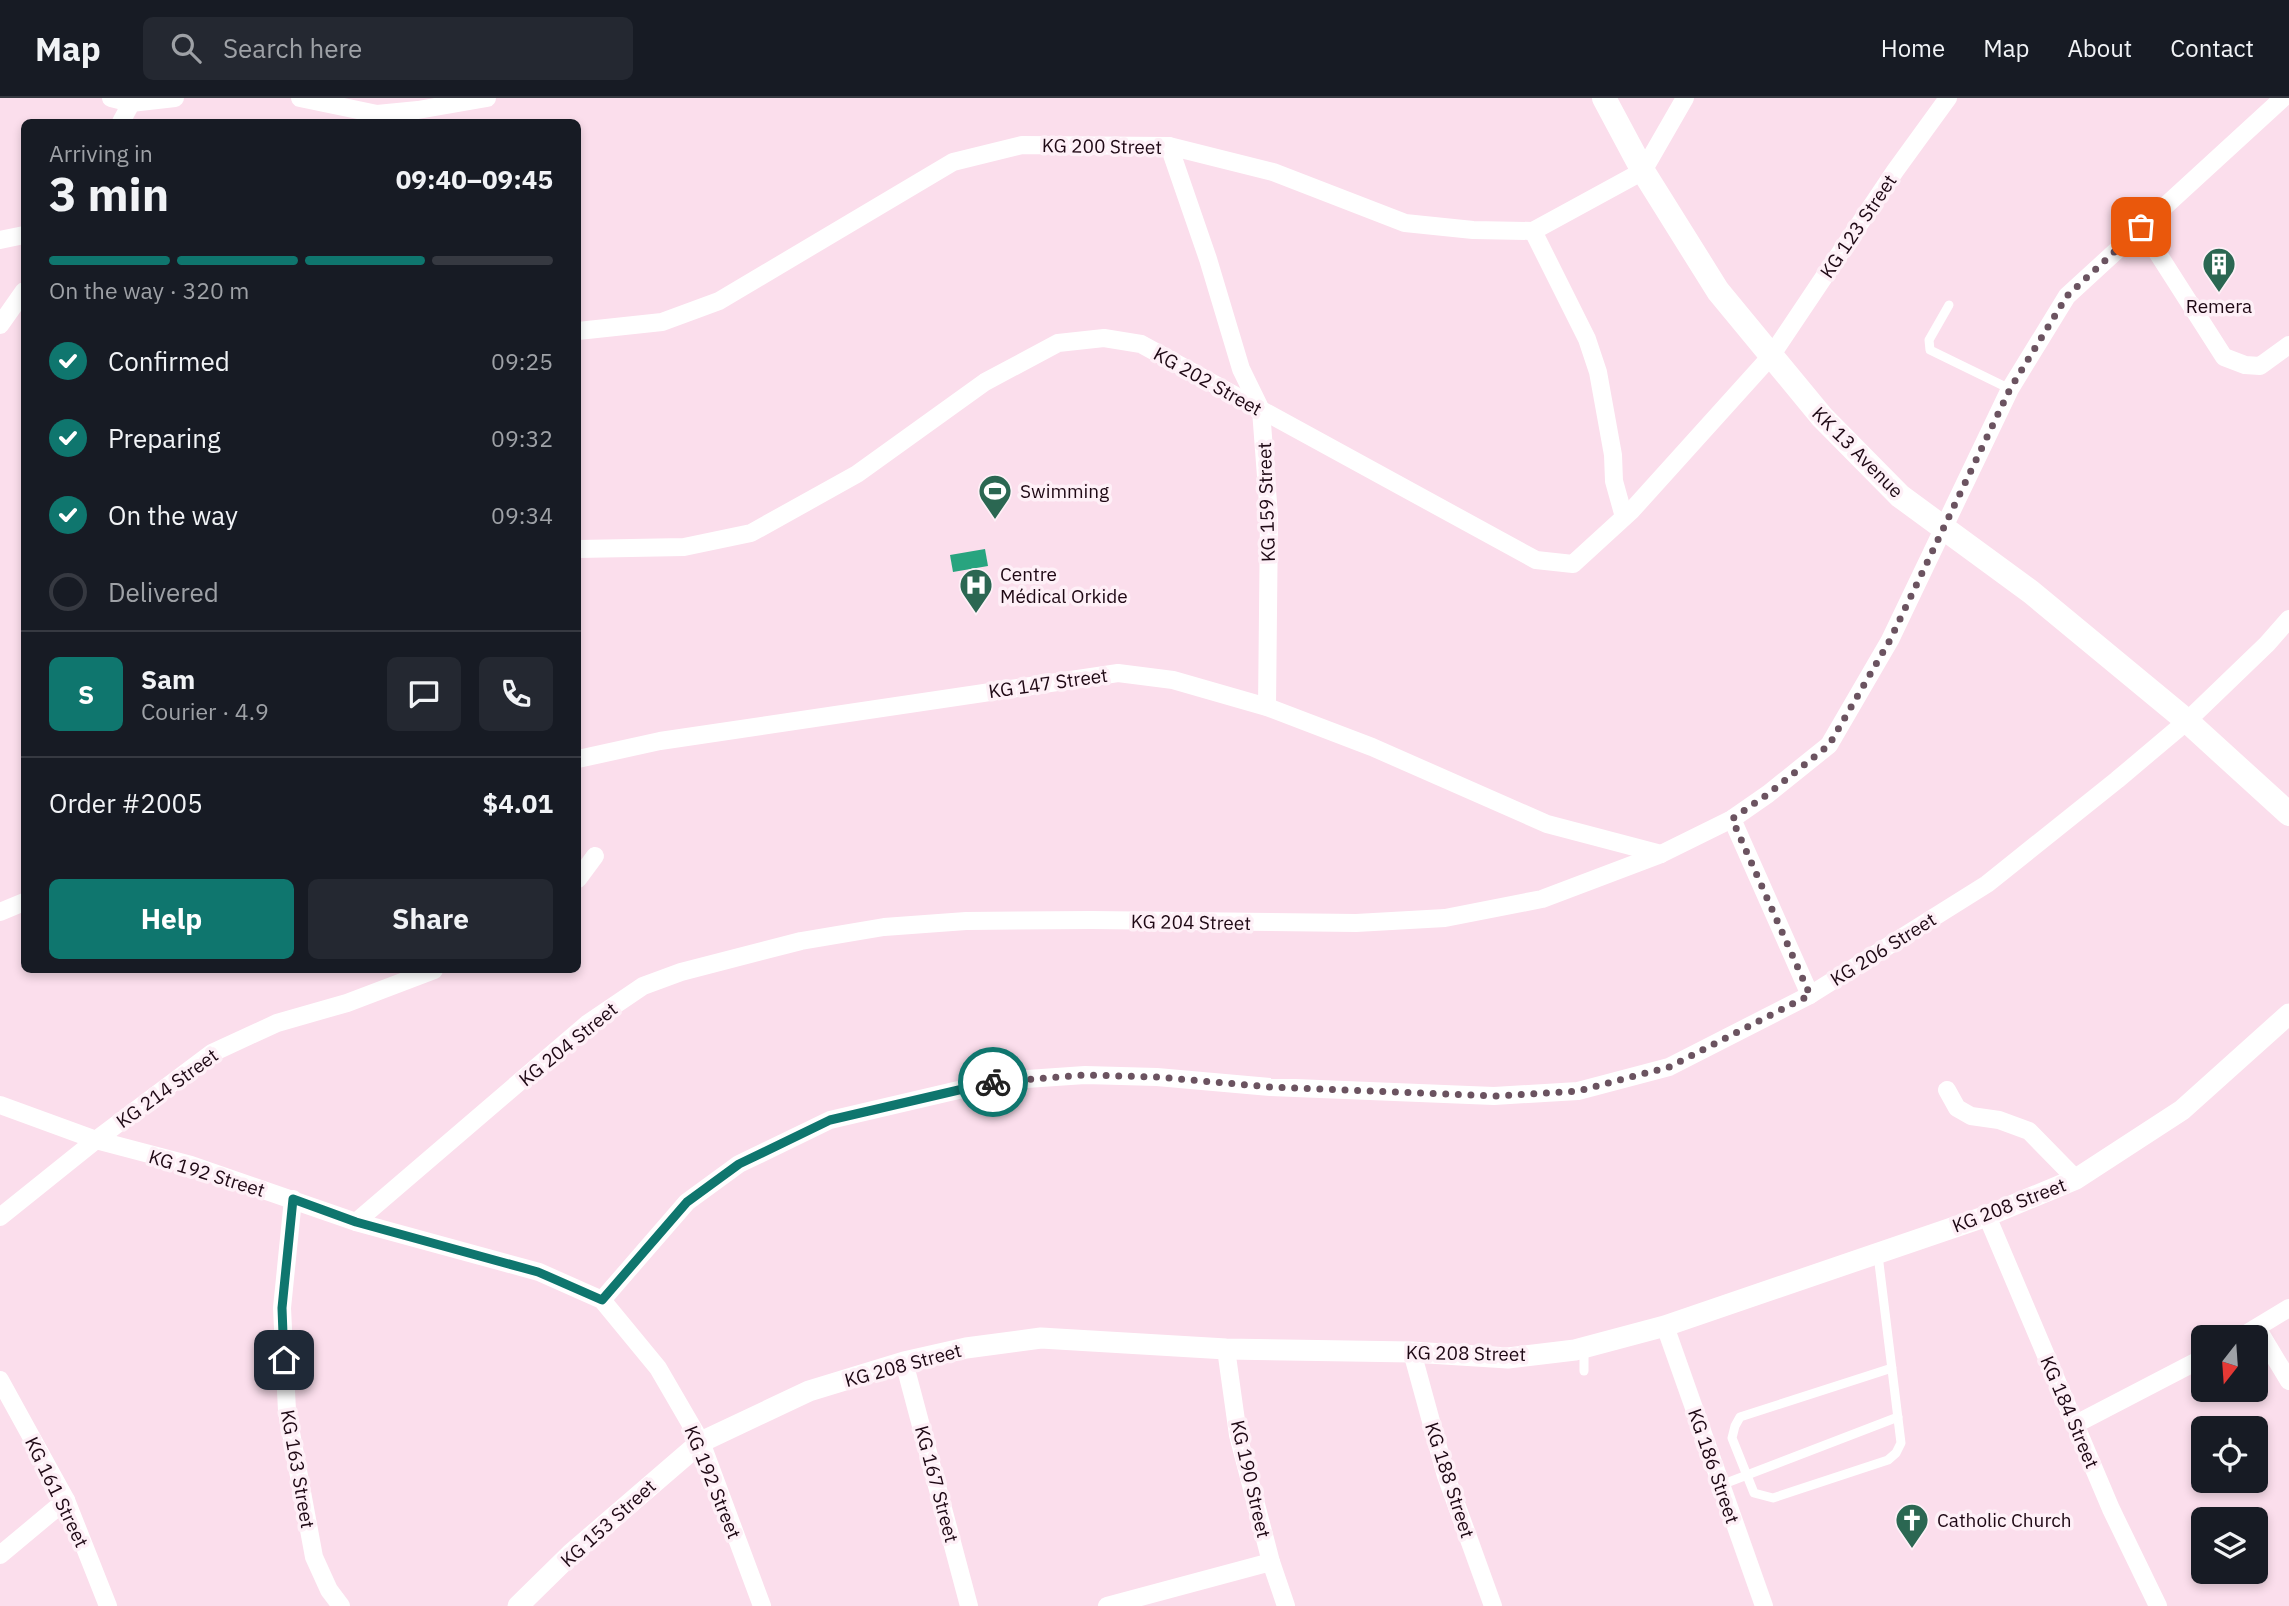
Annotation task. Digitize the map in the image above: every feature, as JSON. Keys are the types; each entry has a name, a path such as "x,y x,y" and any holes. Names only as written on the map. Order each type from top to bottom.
{"main road":[{"name":"KK 13 Avenue","path":"1604,98 1643,171 1718,291 1822,417 1900,496 2031,592 2187,721 2289,814"}],"street":[{"path":"111,98 132,101 175,98"},
{"path":"300,98 375,118 423,104 487,98"},
{"path":"1643,171 1685,98"},
{"name":"KG 123 Street","path":"1771,356 1895,171 1948,98"},
{"name":"KG 204 Street","path":"356,1222 587,1024 643,986 681,972 801,941 884,927 966,921 1356,923 1445,918 1542,899 1661,854 1732,819 1829,745 1890,640 2010,389 2067,296 2283,98"},
{"path":"123,119 132,101"},
{"name":"KG 200 Street","path":"581,331 662,323 719,301 953,162 1023,145 1169,146 1273,172 1405,223 1473,230 1532,231 1643,171"},
{"name":"KG 159 Street","path":"1169,146 1208,259 1241,369 1261,410 1269,516 1267,707"},
{"path":"2141,227 2224,357 2245,365 2260,366 2289,345"},
{"path":"1532,231 1587,339 1598,372 1612,443 1614,481 1624,517"},
{"path":"0,240 21,236"},
{"path":"0,326 21,295"},
{"name":"KG 202 Street","path":"581,549 684,547 751,533 857,474 985,382 1058,343 1104,338 1141,344 1536,560 1573,564 1624,517 1771,356"},
{"name":"KG 206 Street","path":"602,1300 687,1202 739,1164 830,1120 997,1081 1085,1075 1157,1077 1270,1087 1494,1096 1578,1091 1669,1067 1810,995 1987,884 2187,721 2267,644 2289,619"},
{"name":"KG 147 Street","path":"581,758 660,741 1118,673 1173,680 1267,707 1372,747 1547,824 1661,854"},
{"path":"1732,819 1810,995"},
{"path":"581,875 595,856"},
{"path":"0,912 21,903"},
{"name":"KG 214 Street","path":"0,1217 96,1140 212,1053 277,1023 346,1003 426,973"},
{"name":"KG 208 Street","path":"701,1441 809,1391 904,1362 965,1348 1041,1338 1226,1349 1412,1352 1508,1358 1584,1348 1665,1326 1987,1216 2076,1179 2182,1110 2289,1013"},
{"path":"1947,1090 1958,1108 1971,1116 1999,1120 2029,1131 2076,1179"},
{"name":"KG 192 Street","path":"0,1105 96,1140 191,1166 356,1222 538,1272 602,1300 658,1368 701,1441 762,1606"},
{"name":"KG 163 Street","path":"293,1199 282,1308 287,1412 314,1557 329,1590 341,1606"},
{"name":"KG 184 Street","path":"1987,1216 2111,1509 2158,1606"},
{"path":"2261,1325 2289,1308"},
{"name":"KG 186 Street","path":"1665,1326 1764,1606"},
{"name":"KG 190 Street","path":"1226,1349 1238,1435 1271,1562 1286,1606"},
{"name":"KG 188 Street","path":"1412,1352 1447,1476 1493,1606"},
{"path":"2268,1355 2289,1381"},
{"name":"KG 167 Street","path":"904,1362 969,1606"},
{"path":"2076,1424 2191,1364"},
{"name":"KG 161 Street","path":"0,1380 66,1500 108,1606"},
{"name":"KG 153 Street","path":"518,1606 537,1598 571,1554 701,1441"},
{"path":"0,1555 66,1500"},
{"path":"1107,1606 1271,1562"}],"lane":[{"path":"1949,305 1929,340 1930,350 2010,389"},
{"path":"1878,1253 1898,1417 1901,1443 1896,1453 1888,1460 1773,1498 1754,1493 1732,1438 1740,1417 1892,1368"},
{"path":"1584,1348 1584,1371"},
{"path":"1721,1485 1898,1417"}],"shaded area":[{"path":"985,549 988,566 953,572 950,555"}],"way so far":[{"path":"993,1082 1085,1075 1157,1077 1270,1087 1494,1096 1578,1091 1669,1067 1810,995 1732,819 1829,745 1890,640 2010,389 2067,296 2141,227"}],"place":[{"name":"Remera","path":"2219,294"},
{"name":"Swimming","path":"995,521"},
{"name":"Centre Médical Orkide","path":"976,615"},
{"name":"Catholic Church","path":"1912,1550"}],"route":[{"path":"284,1360 282,1308 293,1199 356,1222 538,1272 602,1300 687,1202 739,1164 830,1120 993,1082"}]}
